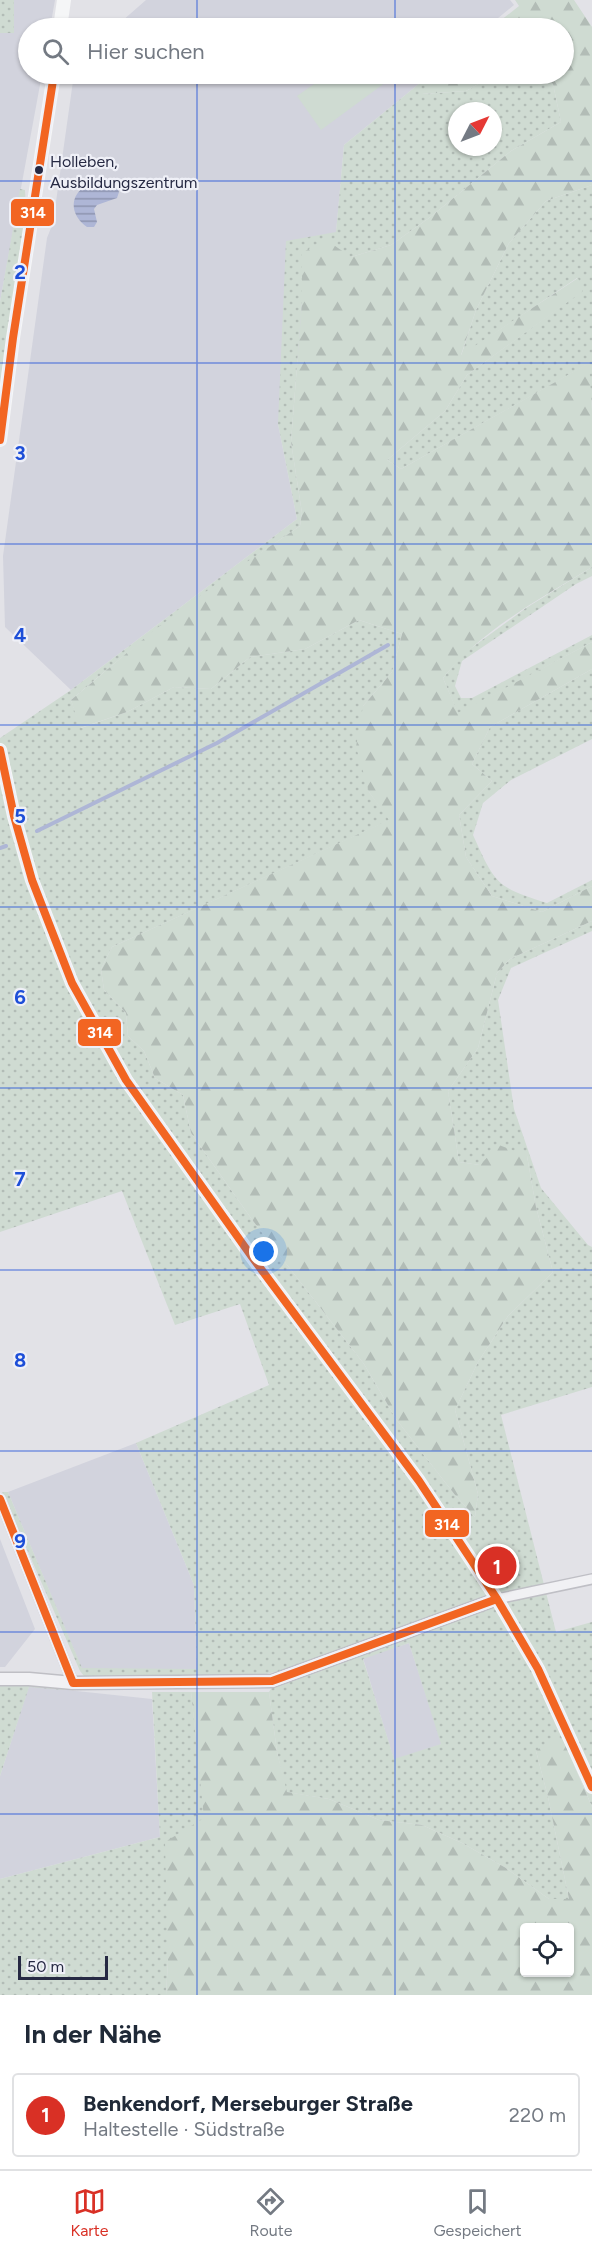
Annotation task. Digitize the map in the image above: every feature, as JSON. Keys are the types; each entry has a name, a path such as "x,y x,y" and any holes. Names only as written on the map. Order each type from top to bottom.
{"main road":[{"path":"61,18 64,0"},
{"path":"0,440 14,327 52,84"},
{"path":"0,750 12,807 32,880 72,983 126,1080 252,1257 419,1481 497,1599 538,1669 592,1786"}],"street":[{"path":"0,1499 73,1683"},
{"path":"0,1679 73,1683 272,1681 497,1599 590,1583"}],"shaded area":[{"path":"0,0 55,0 52,18 18,18 18,84 40,84 0,302"},
{"path":"146,0 510,0 514,5 498,18 125,18"},
{"path":"73,84 419,84 344,145 336,233 278,424 297,519 71,690 5,627 3,556 47,238 53,223"},
{"path":"136,1443 194,1585 197,1669 82,1669 8,1492"},
{"path":"0,1539 35,1629 5,1667 0,1667"},
{"path":"409,1643 442,1744 394,1760 363,1658"},
{"path":"29,1686 152,1699 160,1837 0,1879 0,1776"}],"green space":[{"path":"0,0 14,0 14,33 0,33"},
{"path":"515,0 574,0 592,27 592,185 546,201 509,243 476,310 461,355 578,278 583,291 467,375 445,411 387,460 401,469 589,363 592,409 592,567 493,630 458,661 443,678 458,713 592,642 592,669 490,727 472,764 492,781 459,815 466,857 492,896 542,912 592,886 592,921 510,959 497,973 478,1048 448,1091 459,1162 480,1165 499,1145 527,1156 536,1207 553,1272 508,1316 478,1362 455,1410 478,1494 475,1517 396,1419 364,1364 253,1221 191,1133 183,1095 155,1078 144,1051 128,1036 126,1013 104,990 101,969 112,947 389,820 369,792 356,747 363,706 392,672 402,634 359,620 305,649 250,657 211,689 174,687 127,712 80,728 71,700 153,631 235,570 300,526 302,513 291,442 302,302 302,253 325,239 351,257 391,245 429,218 511,151 561,122 553,84 574,84 574,18 504,18 519,6"},
{"path":"314,84 383,84 321,130 297,96"},
{"path":"419,84 432,84 422,94 466,91 478,84 553,84 561,122 511,151 429,218 391,245 351,257 302,253 302,302 291,442 302,513 300,526 183,610 71,700 81,728 127,712 174,687 211,689 250,657 305,649 359,620 402,634 392,672 363,706 369,792 390,820 112,947 101,969 104,990 126,1013 128,1036 144,1051 155,1078 183,1095 191,1133 253,1221 364,1364 396,1419 475,1517 478,1494 455,1410 478,1362 508,1316 553,1272 536,1207 527,1156 480,1165 459,1162 448,1091 478,1048 497,973 510,959 592,921 592,931 511,968 498,1000 514,1109 541,1188 592,1247 592,1387 501,1415 556,1632 592,1622 592,1807 564,1740 536,1751 569,1899 549,1899 506,1868 462,1843 422,1825 379,1820 329,1799 286,1792 277,1752 269,1692 283,1670 258,1676 84,1676 2,1492 8,1492 82,1668 197,1669 194,1585 136,1443 269,1385 240,1304 175,1325 122,1191 0,1232 0,738 71,690 297,519 278,424 286,241 336,232 344,145","holes":["409,1643 441,1744 394,1759 363,1659"]},
{"path":"432,84 478,84 466,91 421,94"},
{"path":"592,185 592,409 588,364 401,469 387,460 445,411 467,375 582,291 577,278 461,356 476,310 509,243 546,201"},
{"path":"20,189 25,190 26,213 0,383 0,302"},
{"path":"592,567 592,576 576,584 462,661 455,686 461,698 472,698 592,635 592,642 458,714 443,678 463,654 526,608"},
{"path":"592,669 592,739 511,780 483,803 473,835 492,873 499,881 530,897 547,903 592,880 592,886 542,912 492,896 466,857 459,815 492,781 472,764 490,727"},
{"path":"0,1683 63,1687 64,1690 29,1687 0,1776"},
{"path":"152,1692 191,1692 205,1818 168,1961 166,1995 0,1995 0,1879 160,1837"},
{"path":"191,1692 269,1692 277,1752 287,1792 329,1799 379,1820 422,1825 462,1843 506,1868 549,1899 569,1899 536,1751 548,1742 563,1739 592,1807 592,1995 166,1995 168,1961 165,1842 204,1818"}],"water":[{"path":"84,187 103,189 117,187 119,192 117,198 97,205 94,209 97,222 94,227 87,227 75,213 74,202 79,191"}],"waterway":[{"path":"37,831 217,743 388,645"},
{"path":"0,848 6,846"}],"transit line":[{"name":"314","path":"0,440 13,338 52,84"},
{"name":"314","path":"0,750 14,816 32,880 72,983 126,1080 252,1257 419,1481 497,1599 538,1669 592,1787"},
{"name":"314","path":"0,1499 73,1683 272,1681 497,1599"}],"place":[{"name":"Holleben, Ausbildungszentrum","path":"39,170"},
{"name":"Benkendorf, Merseburger Straße","path":"497,1566"}]}
